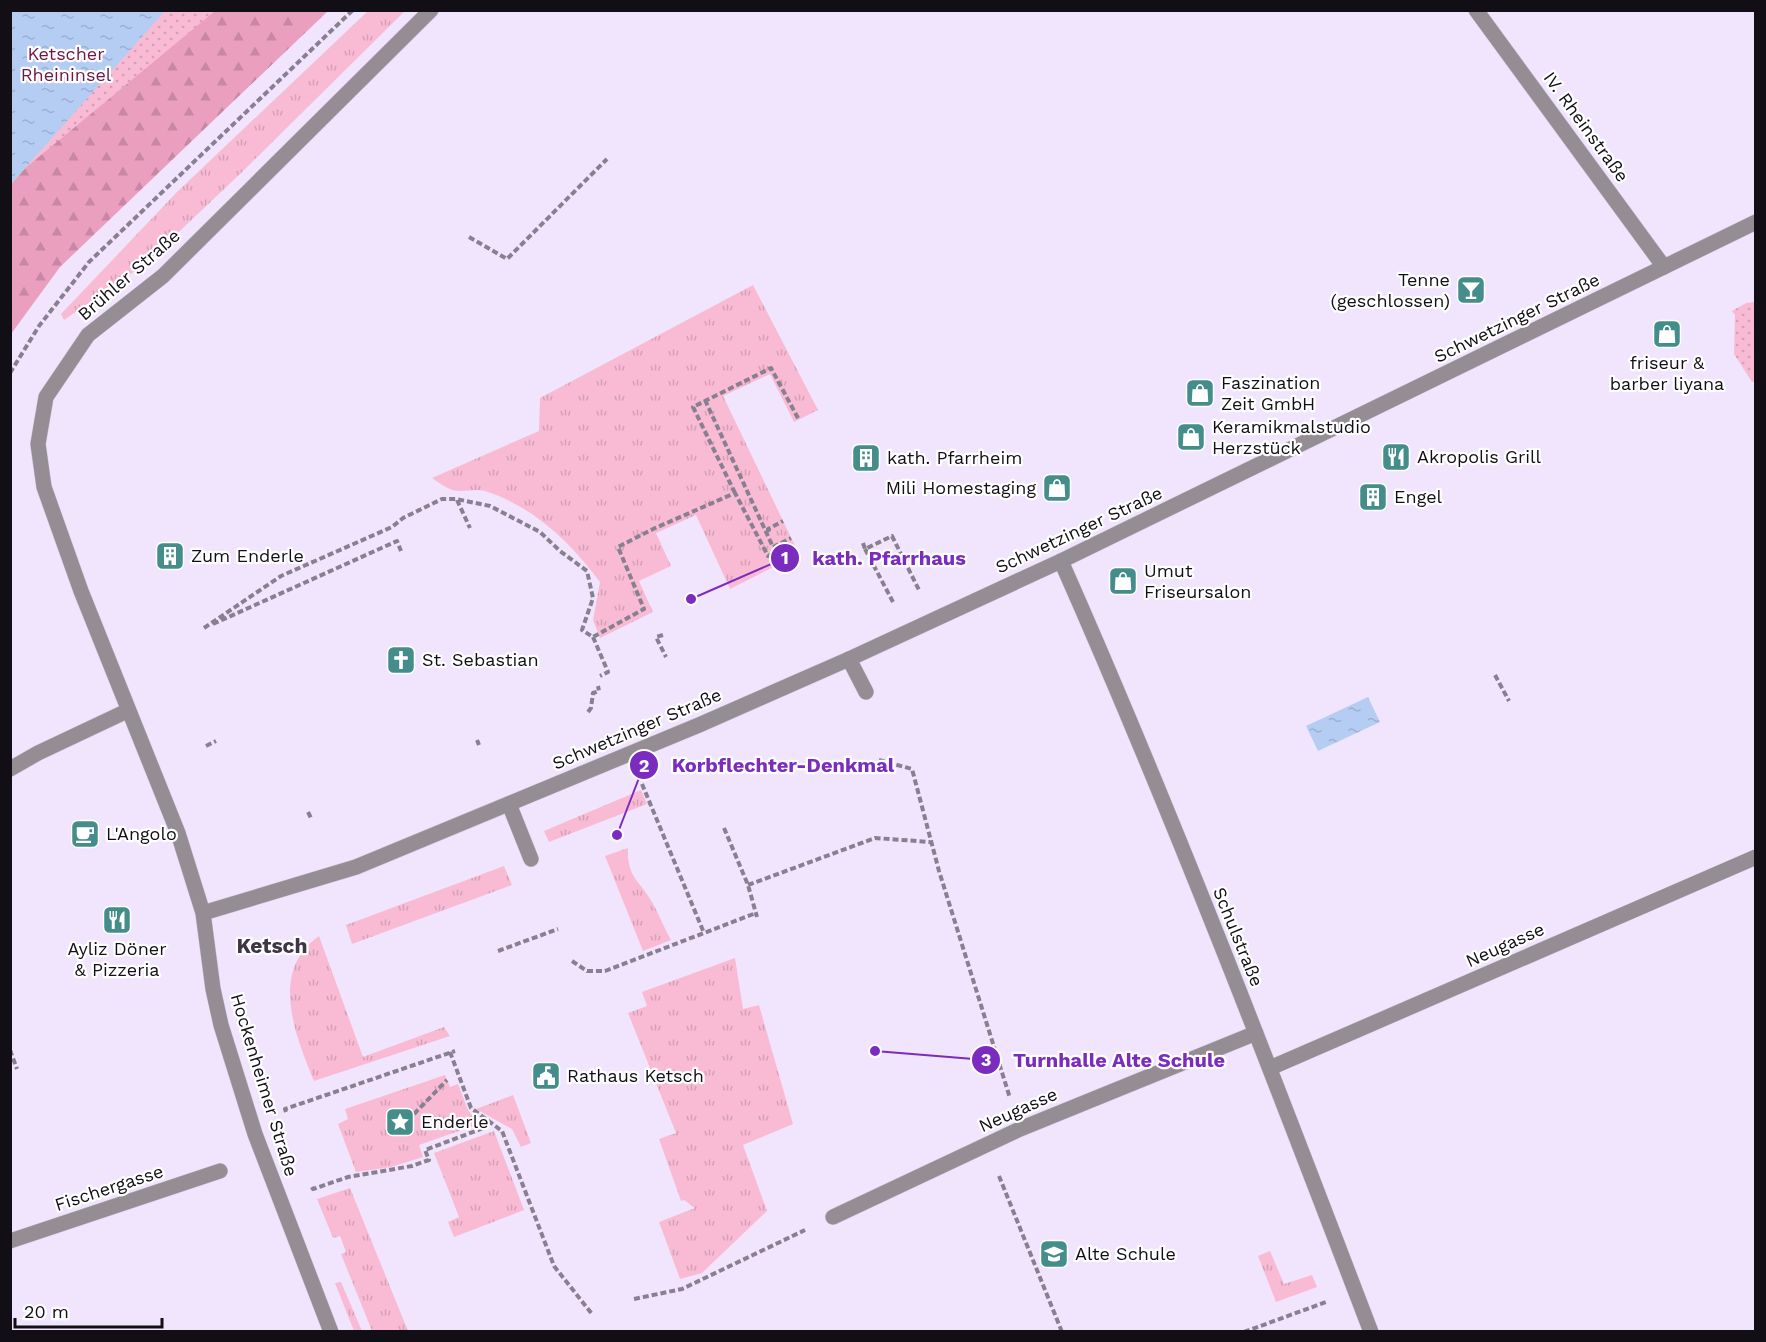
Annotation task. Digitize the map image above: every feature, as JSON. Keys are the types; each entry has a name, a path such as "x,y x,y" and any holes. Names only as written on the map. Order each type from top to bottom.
{"street":[{"name":"Brühler Straße","path":"127,711 44,488 38,444 46,397 88,335 163,276 431,10"},
{"name":"IV. Rheinstraße","path":"1476,10 1664,267"},
{"name":"Schwetzinger Straße","path":"203,913 356,867 630,754 849,659 1061,561 1755,222"},
{"name":"Schulstraße","path":"1061,561 1256,1033 1371,1332"},
{"path":"849,659 866,692"},
{"path":"10,769 38,753 127,711"},
{"name":"Hockenheimer Straße","path":"127,711 178,832 203,913 213,989 221,1024 255,1134 331,1332"},
{"path":"509,804 531,859"},
{"name":"Neugasse","path":"1270,1068 1755,857"},
{"name":"Neugasse","path":"833,1217 1020,1129 1256,1033"},
{"name":"Fischergasse","path":"10,1241 220,1171"}],"path":[{"path":"10,373 39,326 89,262 353,10"},
{"path":"469,237 507,259 607,159"},
{"path":"778,551 768,556 693,407 771,368 799,420"},
{"path":"705,400 773,546 791,538"},
{"path":"593,637 644,609 618,547 735,493"},
{"path":"401,551 397,541 204,628 280,576 392,527 403,518 442,499 456,499 490,506 540,532 560,551 587,571 592,598 582,630 593,637 608,672 600,676"},
{"path":"456,499 470,528"},
{"path":"783,521 768,529 783,562"},
{"path":"865,549 892,536 920,591 911,595"},
{"path":"863,543 893,603 902,599"},
{"path":"663,634 656,637 666,657"},
{"path":"1495,675 1509,700"},
{"path":"588,712 591,708 593,693 599,691 598,686"},
{"path":"206,746 216,741"},
{"path":"630,754 704,933"},
{"path":"879,760 912,769 930,842 1020,1129"},
{"path":"308,812 311,818"},
{"path":"572,961 587,971 605,971 757,915 748,885 724,828"},
{"path":"748,885 875,838 930,842"},
{"path":"498,951 558,929"},
{"path":"10,1050 17,1069"},
{"path":"255,1134 290,1123 285,1109 453,1051 471,1108 502,1131 554,1266 592,1314"},
{"path":"414,1114 447,1080"},
{"path":"309,1178 313,1189 348,1177 412,1166 429,1160 426,1150 481,1129 487,1120"},
{"path":"986,1145 1062,1332"},
{"path":"634,1299 682,1289 833,1217"},
{"path":"1244,1332 1355,1291"}],"green space":[{"path":"369,10 405,11 145,264 64,320 61,314 177,192"},
{"name":"Ketscher Rheininsel","path":"11,11 215,11 11,180"},
{"path":"165,11 328,11 60,267 11,334 11,184"},
{"path":"753,285 818,410 794,422 770,374 723,396 799,554 730,589 696,515 656,533 671,566 639,581 653,612 600,638 593,620 600,582 564,540 535,516 503,498 481,490 452,490 432,478 539,431 540,398"},
{"path":"1755,302 1756,381 1752,382 1734,354 1735,315 1732,311 1746,303"},
{"path":"641,790 647,804 549,842 544,831"},
{"path":"628,848 632,872 652,902 671,940 643,951 605,856"},
{"path":"504,866 512,885 352,944 346,925"},
{"path":"319,936 363,1057 444,1027 450,1036 314,1081 294,1024 290,985 294,967 304,950"},
{"path":"735,958 743,1009 759,1005 793,1124 743,1145 767,1211 702,1273 680,1279 659,1222 695,1208 684,1200 681,1201 659,1139 676,1133 628,1013 647,1006 642,992"},
{"path":"445,1075 450,1087 458,1084 468,1110 479,1124 419,1145 423,1157 391,1167 356,1172 338,1124 348,1119 345,1109"},
{"path":"513,1095 531,1143 521,1147 512,1129 476,1109"},
{"path":"494,1131 524,1210 454,1237 448,1222 459,1217 434,1153"},
{"path":"350,1188 408,1331 372,1331 341,1254 346,1252 340,1236 333,1238 317,1199"},
{"path":"1270,1251 1284,1284 1312,1275 1317,1287 1276,1302 1258,1256"},
{"path":"341,1282 362,1331 354,1331 335,1283"}],"water":[{"name":"Ketscher Rheininsel","path":"10,11 165,11 11,184"},
{"path":"1368,697 1380,722 1318,751 1306,726"}],"place":[{"name":"Tenne (geschlossen)","path":"1471,290"},
{"name":"friseur & barber liyana","path":"1667,334"},
{"name":"Faszination Zeit GmbH","path":"1200,393"},
{"name":"Keramikmalstudio Herzstück","path":"1191,437"},
{"name":"Akropolis Grill","path":"1396,457"},
{"name":"kath. Pfarrheim","path":"866,458"},
{"name":"Mili Homestaging","path":"1057,488"},
{"name":"Engel","path":"1373,497"},
{"name":"Zum Enderle","path":"170,556"},
{"name":"Umut Friseursalon","path":"1123,581"},
{"name":"kath. Pfarrhaus","path":"691,599"},
{"name":"St. Sebastian","path":"401,660"},
{"name":"L'Angolo","path":"85,834"},
{"name":"Korbflechter-Denkmal","path":"617,835"},
{"name":"Ayliz Döner & Pizzeria","path":"117,920"},
{"name":"Turnhalle Alte Schule","path":"875,1051"},
{"name":"Rathaus Ketsch","path":"546,1076"},
{"name":"Enderle","path":"400,1122"},
{"name":"Alte Schule","path":"1054,1254"}],"district":[{"name":"Ketsch","path":"272,946"}]}
